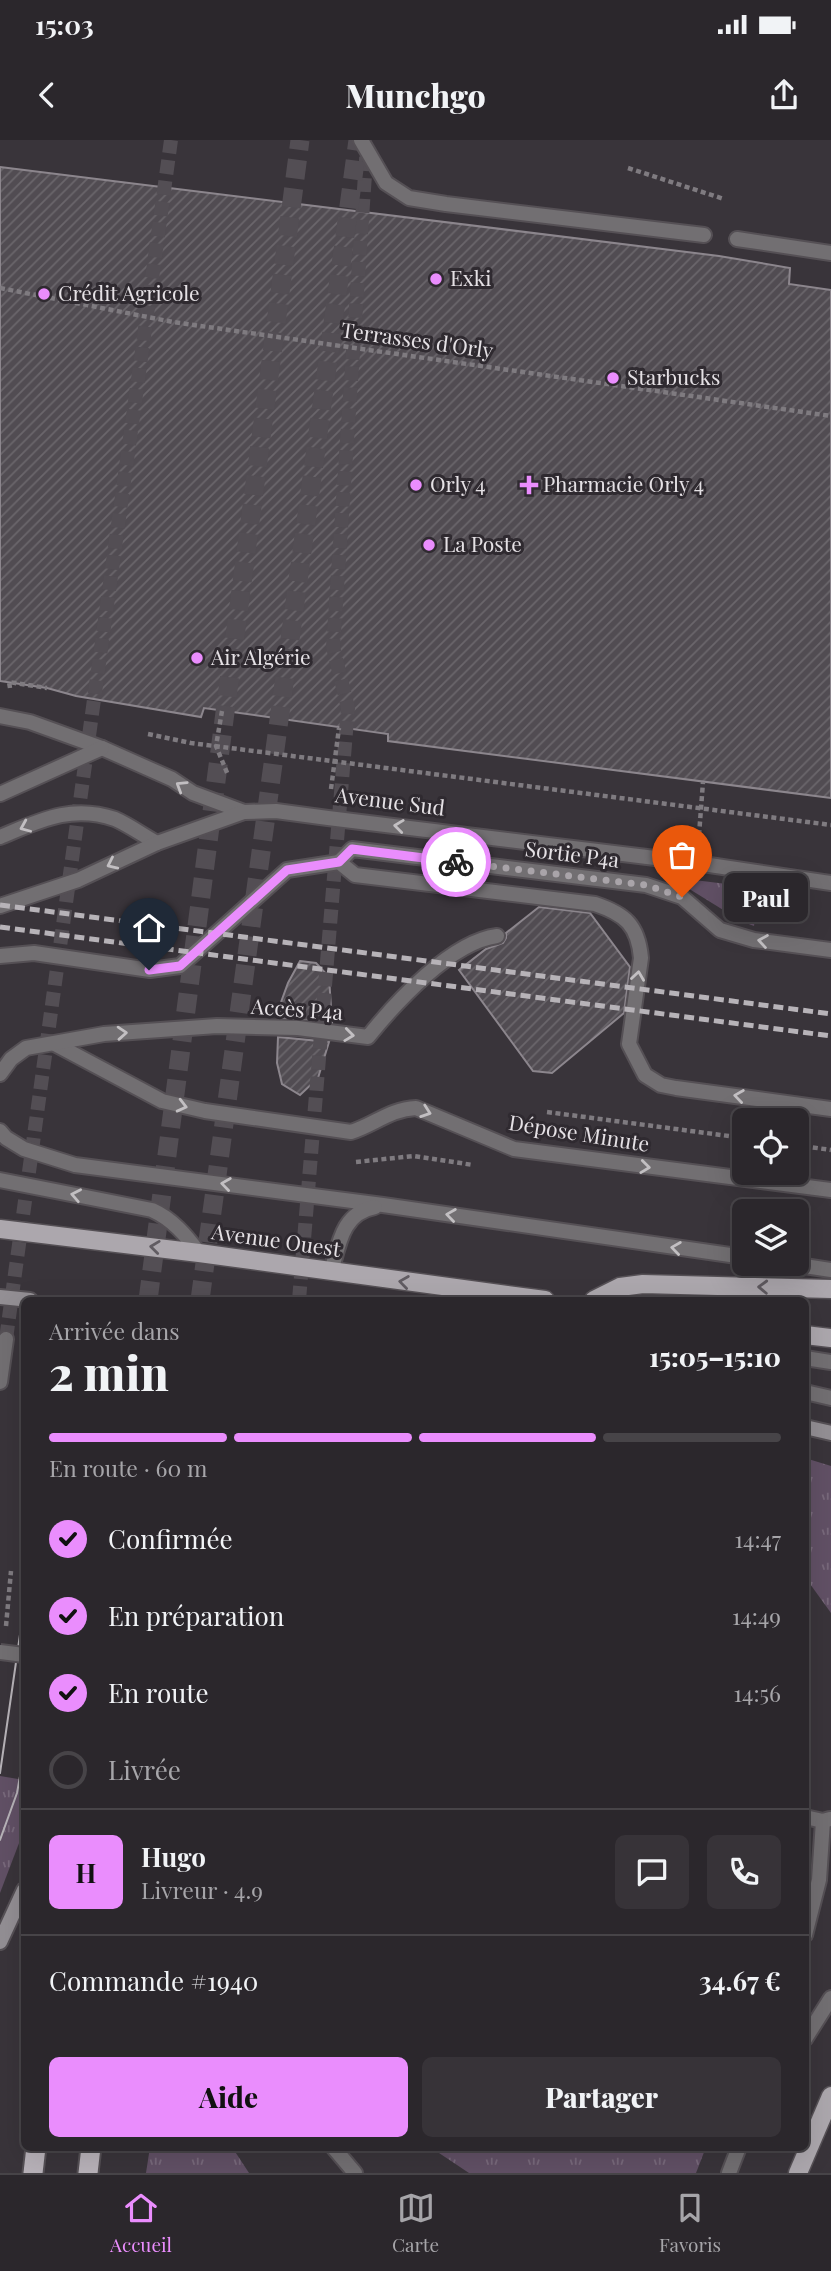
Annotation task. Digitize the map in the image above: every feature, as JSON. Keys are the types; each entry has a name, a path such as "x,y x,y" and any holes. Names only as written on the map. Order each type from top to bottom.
{"highway":[{"path":"33,2173 36,2151"},
{"path":"88,2173 91,2151"}],"main road":[{"name":"Avenue Ouest","path":"0,1229 522,1297"},
{"path":"600,1297 620,1286 643,1284 831,1289"},
{"path":"0,1297 21,1299"},
{"path":"809,1335 831,1338"},
{"path":"809,1428 831,1433"},
{"path":"0,1942 21,1896"},
{"path":"809,2146 831,2096"},
{"path":"797,2173 807,2151"}],"street":[{"path":"361,140 386,183 409,198 704,235"},
{"path":"737,239 831,253"},
{"path":"3,718 30,722 102,748 172,779 193,793 244,812"},
{"path":"0,794 102,748"},
{"name":"Avenue Sud","path":"0,906 78,880 157,843 244,812 276,811 696,863 831,883"},
{"path":"0,837 56,815 88,813 116,820 157,843"},
{"name":"Sortie P4a","path":"339,862 352,849 646,885 682,897 720,930 754,940 831,950"},
{"path":"0,956 34,953 149,970 180,966 287,870 339,862 355,875 595,904 626,918 640,944 641,958 629,1044 645,1075 654,1082 676,1088 831,1109"},
{"name":"Accès P4a","path":"0,1074 11,1059 26,1048 104,1034 217,1027 299,1028 368,1037 387,1013 446,959 478,941 497,936"},
{"name":"Dépose Minute","path":"55,1044 162,1101 205,1111 351,1132 390,1113 416,1108 514,1149 831,1190"},
{"path":"0,1131 24,1149 75,1165 383,1205 732,1255"},
{"path":"0,1180 152,1210 165,1216 199,1253"},
{"path":"331,1272 342,1236 351,1218 361,1209 383,1205"},
{"path":"809,1267 831,1270"},
{"path":"0,1382 6,1339"},
{"path":"809,1359 831,1362"},
{"path":"809,1393 831,1398"},
{"path":"0,1652 21,1654"},
{"path":"809,1817 827,1820 819,1881 809,1920"},
{"path":"809,2033 831,1998"},
{"path":"336,2151 355,2173"},
{"path":"729,2173 737,2151"}],"path":[{"path":"628,168 724,199"},
{"name":"Terrasses d'Orly","path":"0,288 173,322 831,416"},
{"path":"9,682 47,688"},
{"path":"222,711 216,746 244,812"},
{"path":"328,818 339,728"},
{"path":"145,733 191,743 831,825"},
{"path":"185,755 191,743"},
{"path":"696,863 703,782"},
{"path":"547,1112 732,1136"},
{"path":"809,1147 831,1150"},
{"path":"6,1629 12,1572"}],"green space":[{"path":"670,877 759,888 754,926 741,921"},
{"path":"809,1459 831,1466 831,1613 809,1583"},
{"path":"0,1776 21,1780 21,1838 0,1893"},
{"path":"149,2151 235,2151 249,2173 146,2173"},
{"path":"436,2151 704,2151 696,2173 469,2173"}],"building":[{"name":"Orly 4","path":"0,167 719,256 790,268 789,284 831,290 831,798 388,741 388,734 204,708 201,717 0,681"},
{"path":"539,907 590,913 630,967 624,1013 552,1073 533,1071 459,970 486,949 503,943 506,933"},
{"path":"300,961 316,963 329,977 332,1023 279,1018 280,1005 288,983"},
{"path":"278,1037 329,1042 318,1078 300,1095 282,1084 277,1063"}],"tunnel":[{"path":"6,1339 171,140"},
{"path":"148,1297 300,140"},
{"path":"200,1297 358,140"},
{"path":"299,1297 348,708 333,647 367,145"}],"tram line":[{"path":"0,1773 21,1628"},
{"path":"0,1840 17,1793 21,1771"}],"railway":[{"path":"0,905 831,1014"},
{"path":"0,927 831,1036"}],"way so far":[{"path":"456,862 646,885 682,897"}],"place":[{"name":"Exki","path":"436,279"},
{"name":"Crédit Agricole","path":"44,294"},
{"name":"Starbucks","path":"613,378"},
{"name":"Orly 4","path":"416,485"},
{"name":"Pharmacie Orly 4","path":"529,485"},
{"name":"La Poste","path":"429,545"},
{"name":"Air Algérie","path":"197,658"},
{"name":"Paul","path":"682,897"}],"route":[{"path":"149,970 180,966 287,870 339,862 352,849 456,862"}]}
